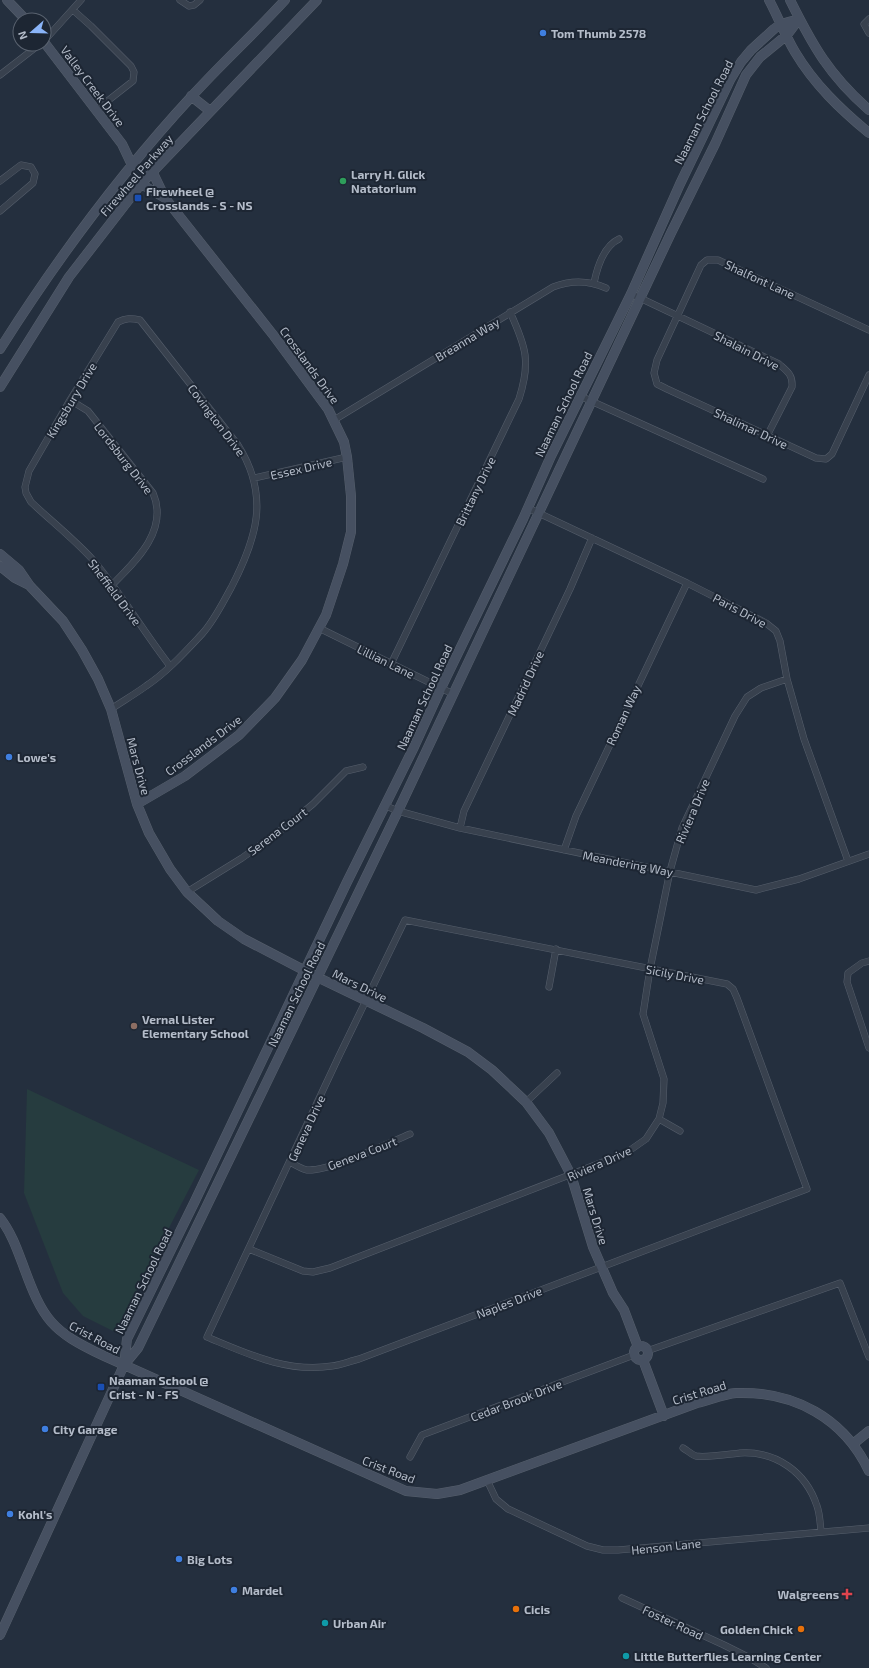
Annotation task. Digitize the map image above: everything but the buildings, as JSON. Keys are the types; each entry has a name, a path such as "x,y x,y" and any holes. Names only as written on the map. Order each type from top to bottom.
{"main road":[{"path":"7,0 18,12"},
{"name":"Firewheel Parkway","path":"0,349 28,305 82,227 132,165 191,96 285,0"},
{"name":"Firewheel Parkway","path":"0,387 69,277 141,184 317,0"},
{"path":"769,0 795,52 821,88 841,109 869,133"},
{"path":"790,0 822,59 837,79 869,110"},
{"name":"Naaman School Road","path":"124,1365 127,1339 194,1203 304,970 414,748 441,688 630,294 680,184 730,80 741,62 751,50 781,24 799,19"},
{"name":"Naaman School Road","path":"0,1635 124,1365 138,1348 398,811 640,298 715,144 746,75 760,57 787,35 799,19"},
{"name":"Valley Creek Drive","path":"52,52 122,144 132,165"},
{"path":"191,96 210,111"},
{"name":"Valley Creek Drive","path":"122,144 131,150 145,150"},
{"name":"Crosslands Drive","path":"137,804 185,776 240,735 275,698 302,660 326,615 343,564 351,532 352,496 344,442 328,409 274,336 165,198 152,171"},
{"name":"Crosslands Drive","path":"141,184 165,198"},
{"name":"Mars Drive","path":"0,554 19,570 30,586 62,621 82,650 98,679 111,709 137,804 149,833 162,857 187,892 201,907 232,932 317,977 423,1028 468,1052 492,1070 526,1102 548,1133 571,1175 588,1232 601,1267 613,1293 624,1310 636,1351"},
{"name":"Mars Drive","path":"0,566 14,578 30,586"},
{"name":"Crist Road","path":"0,1218 15,1242 40,1307 49,1321 64,1335 80,1345 406,1491 437,1494 460,1490 697,1403 735,1393 775,1395 799,1403 821,1414 838,1428 852,1444 869,1471"},
{"path":"643,1347 647,1351 646,1357 643,1360 637,1360 636,1351 643,1347"},
{"path":"643,1360 664,1416"},
{"path":"852,1444 869,1432"}],"street":[{"path":"52,32 81,0"},
{"path":"180,0 189,6 194,5 200,0"},
{"path":"72,10 101,36 131,66 134,72 133,81 96,110"},
{"path":"869,19 864,24 869,33"},
{"path":"0,75 30,52"},
{"path":"0,181 22,165 31,168 35,174 33,183 0,211"},
{"path":"594,283 597,271 608,248 614,241 619,239"},
{"name":"Shalfont Lane","path":"677,315 701,265 707,260 718,260 869,330"},
{"name":"Breanna Way","path":"334,420 553,287 577,281 594,283 606,288"},
{"path":"630,294 640,298"},
{"name":"Shalain Drive","path":"640,298 779,364 790,373 792,388 767,436"},
{"name":"Brittany Drive","path":"391,664 519,399 525,382 526,361 521,337 510,312"},
{"name":"Shalimar Drive","path":"677,315 657,360 654,373 657,384 816,458 826,459 832,454 869,375"},
{"name":"Covington Drive","path":"111,709 148,685 170,666 203,633 218,612 240,570 251,541 257,516 254,478 247,459 140,320 131,318 125,319"},
{"name":"Kingsbury Drive","path":"25,487 29,471 70,400 118,322 125,319"},
{"path":"580,396 763,479"},
{"name":"Lordsburg Drive","path":"70,400 88,411 144,481 153,493 158,504 156,524 147,546 133,564 112,585"},
{"name":"Essex Drive","path":"254,478 347,457"},
{"name":"Sheffield Drive","path":"25,487 26,493 31,502 92,559 170,666"},
{"name":"Paris Drive","path":"528,508 687,583 766,623 776,631 780,641 787,679 804,739 848,861"},
{"name":"Madrid Drive","path":"460,828 464,811 570,589 592,538"},
{"name":"Roman Way","path":"564,850 576,816 687,583"},
{"name":"Lillian Lane","path":"319,628 452,694"},
{"name":"Riviera Drive","path":"249,1249 294,1268 313,1272 362,1256 571,1175 626,1153 646,1139 659,1119 663,1103 664,1079 643,1014 650,969 670,871 682,828 735,716 747,697 766,686 787,679"},
{"name":"Serena Court","path":"187,892 242,858 285,828 346,771 363,767"},
{"name":"Meandering Way","path":"386,806 398,811 460,828 756,890 799,879 869,854"},
{"name":"Sicily Drive","path":"406,920 727,984 733,989 807,1189"},
{"name":"Geneva Drive","path":"207,1337 366,1001 406,920"},
{"path":"549,987 556,949"},
{"path":"869,961 848,973 847,982 869,1048"},
{"path":"526,1102 557,1073"},
{"path":"659,1119 680,1131"},
{"name":"Geneva Court","path":"290,1162 306,1170 319,1169 338,1163 410,1134"},
{"name":"Naples Drive","path":"207,1337 266,1361 296,1367 318,1368 334,1366 359,1359 807,1189"},
{"path":"647,1351 840,1282 869,1357"},
{"name":"Cedar Brook Drive","path":"410,1457 422,1435 636,1351"},
{"path":"683,1448 696,1456 742,1453 757,1454 772,1457 787,1465 801,1477 811,1491 818,1507 821,1531"},
{"name":"Henson Lane","path":"487,1480 496,1499 508,1509 587,1546 603,1550 618,1550 821,1531 869,1528"},
{"name":"Foster Road","path":"622,1598 724,1645 766,1668"}],"green space":[{"path":"27,1089 199,1170 115,1332 83,1316 63,1293 24,1193"}],"place":[{"name":"Tom Thumb 2578","path":"543,33"},
{"name":"Larry H. Glick Natatorium","path":"343,181"},
{"name":"Firewheel @ Crosslands - S - NS","path":"138,198"},
{"name":"Lowe's","path":"9,757"},
{"name":"Vernal Lister Elementary School","path":"134,1026"},
{"name":"Naaman School @ Crist - N - FS","path":"101,1387"},
{"name":"City Garage","path":"45,1429"},
{"name":"Kohl's","path":"10,1514"},
{"name":"Big Lots","path":"179,1559"},
{"name":"Mardel","path":"234,1590"},
{"name":"Walgreens","path":"847,1594"},
{"name":"Cicis","path":"516,1609"},
{"name":"Urban Air","path":"325,1623"},
{"name":"Golden Chick","path":"801,1629"},
{"name":"Little Butterflies Learning Center","path":"626,1656"}]}
